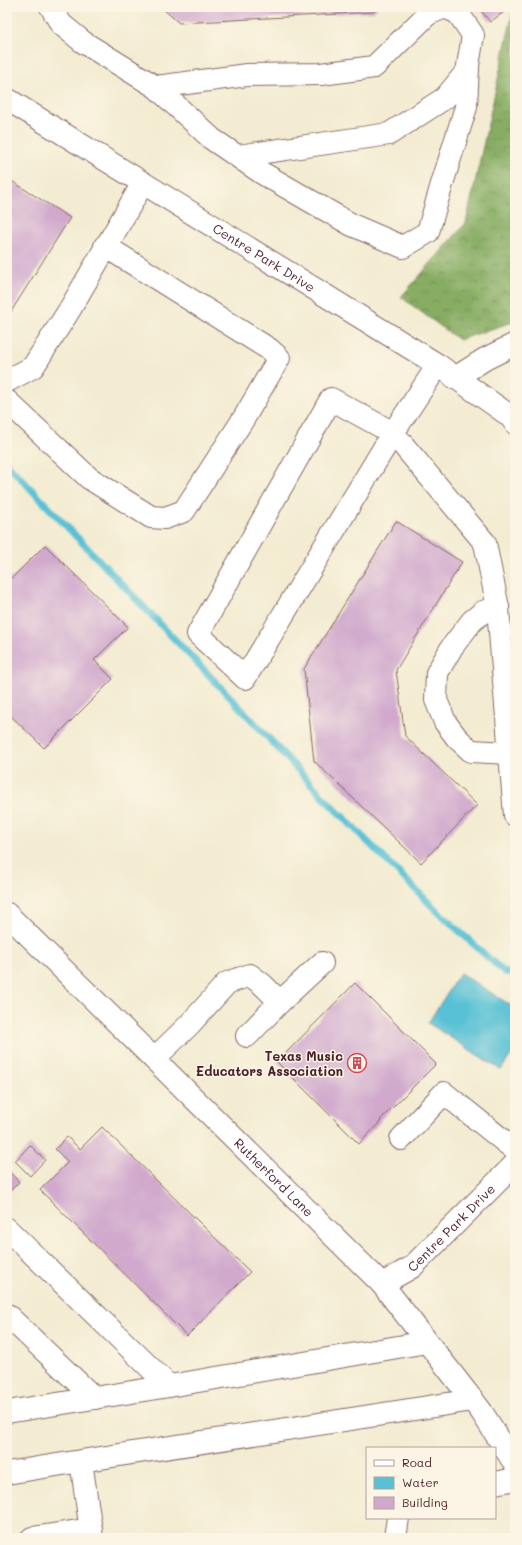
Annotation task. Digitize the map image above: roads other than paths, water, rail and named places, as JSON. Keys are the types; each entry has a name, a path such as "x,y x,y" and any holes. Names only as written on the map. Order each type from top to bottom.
{"street":[{"path":"51,7 61,24 83,42 156,86 212,139 262,173 352,225 403,247 428,232 466,107 468,70 473,35 458,13 445,8 428,14 374,67 322,74 246,75 156,86"},
{"path":"238,156 389,134 445,98 468,70"},
{"name":"Centre Park Drive","path":"7,99 438,365 510,416 515,423"},
{"path":"7,381 33,367 70,309 105,246 143,183"},
{"path":"7,401 89,478 151,517 165,518 184,511 208,474 279,358 269,350 105,246"},
{"path":"455,378 484,359 515,344"},
{"path":"438,365 393,433 245,678 198,634 331,399 393,433 485,543 498,608 515,815"},
{"path":"498,608 483,612 472,622 452,647 437,673 436,700 445,722 457,738 471,751 509,753"},
{"name":"Rutherford Lane","path":"7,914 382,1284 473,1400 514,1465"},
{"path":"247,1036 280,1002 322,963"},
{"path":"154,1059 189,1025 227,983 250,975 263,985 280,1002"},
{"path":"400,1139 444,1093 515,1150"},
{"name":"Centre Park Drive","path":"382,1284 412,1267 515,1164"},
{"path":"7,1229 169,1386"},
{"path":"7,1314 94,1398"},
{"path":"7,1412 427,1342"},
{"path":"7,1473 473,1400"},
{"path":"32,1538 92,1533 80,1461"},
{"path":"496,1482 514,1465"},
{"path":"395,1538 398,1519"}],"water":[{"path":"460,973 515,1008 515,1049 501,1070 428,1023"}],"waterway":[{"path":"7,464 250,718 328,802 434,908 504,972 515,973"}],"place":[{"name":"Texas Music Educators Association","path":"357,1063"}]}
